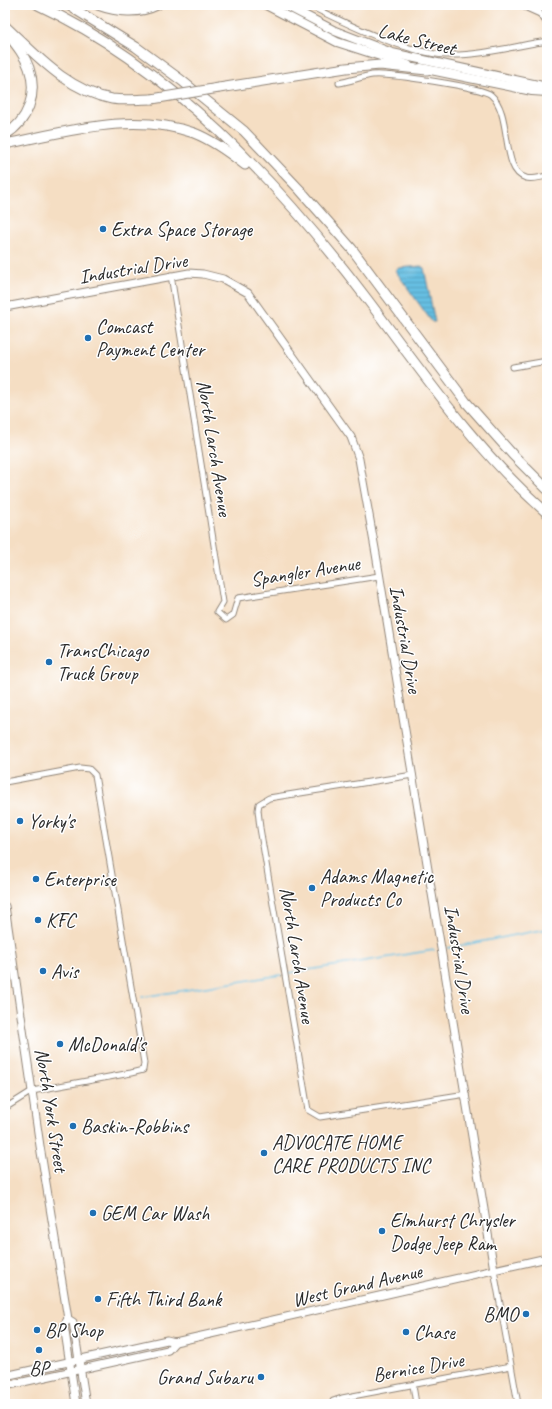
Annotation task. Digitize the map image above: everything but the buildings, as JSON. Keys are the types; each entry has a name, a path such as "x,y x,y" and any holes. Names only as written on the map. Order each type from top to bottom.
{"highway":[{"path":"38,5 65,18 135,62 196,111 281,192 365,297 456,417 499,467 547,513"},
{"path":"68,5 136,47 181,80 244,131 300,190 352,249 466,402 513,455 547,489"},
{"path":"98,5 118,10 137,11 157,5"},
{"path":"5,26 55,72 75,85 113,99 152,100 346,68 380,65 427,70"},
{"path":"5,30 22,54 29,67 33,94 22,121 5,135"},
{"path":"5,144 98,126 144,123 162,125 194,133 226,150 281,192"}],"main road":[{"name":"Lake Street","path":"266,5 337,42 373,55 427,70 521,89 547,92"},
{"name":"Lake Street","path":"285,5 335,31 392,53 547,87"},
{"name":"Industrial Drive","path":"5,307 171,275 203,274 223,279 248,293 349,434 360,459 494,1270"},
{"name":"North York Street","path":"5,906 32,1091 68,1319 64,1325 76,1404"},
{"name":"West Grand Avenue","path":"5,1376 167,1340 175,1342 547,1258"},
{"name":"North York Street","path":"68,1319 73,1322 86,1404"},
{"name":"West Grand Avenue","path":"5,1386 168,1350 175,1342"}],"street":[{"path":"308,5 374,34 419,51 448,55 479,52 547,41"},
{"path":"520,5 540,14"},
{"path":"537,5 540,14 547,23"},
{"path":"339,83 373,75 410,78 473,89 491,95 502,108 511,163 516,172 526,178 547,176"},
{"name":"North Larch Avenue","path":"171,275 223,602"},
{"path":"513,367 547,361"},
{"name":"Spangler Avenue","path":"223,602 217,612 226,620 233,615 238,598 380,576"},
{"path":"5,782 80,768 92,770 96,779 143,1058 143,1070 32,1091 5,1108"},
{"name":"North Larch Avenue","path":"412,775 269,798 259,804 258,810 260,828 308,1110 320,1117 466,1094"},
{"path":"494,1270 518,1404"},
{"name":"Bernice Drive","path":"332,1404 333,1401 342,1398 512,1366"},
{"path":"412,1385 416,1404"}],"water":[{"path":"421,266 424,268 435,322 432,322 396,270 399,268"}],"waterway":[{"path":"448,948 547,929"},
{"path":"289,973 434,950"},
{"path":"142,997 281,975"}],"place":[{"name":"Extra Space Storage","path":"103,229"},
{"name":"Comcast Payment Center","path":"88,338"},
{"name":"TransChicago Truck Group","path":"49,662"},
{"name":"Yorky's","path":"20,821"},
{"name":"Enterprise","path":"36,879"},
{"name":"Adams Magnetic Products Co","path":"312,888"},
{"name":"KFC","path":"38,920"},
{"name":"Avis","path":"43,971"},
{"name":"McDonald's","path":"60,1044"},
{"name":"Baskin-Robbins","path":"73,1126"},
{"name":"ADVOCATE HOME CARE PRODUCTS INC","path":"264,1153"},
{"name":"GEM Car Wash","path":"93,1213"},
{"name":"Elmhurst Chrysler Dodge Jeep Ram","path":"382,1231"},
{"name":"Fifth Third Bank","path":"98,1299"},
{"name":"BMO","path":"526,1314"},
{"name":"BP Shop","path":"37,1330"},
{"name":"Chase","path":"406,1332"},
{"name":"BP","path":"39,1350"},
{"name":"Grand Subaru","path":"261,1377"}]}
